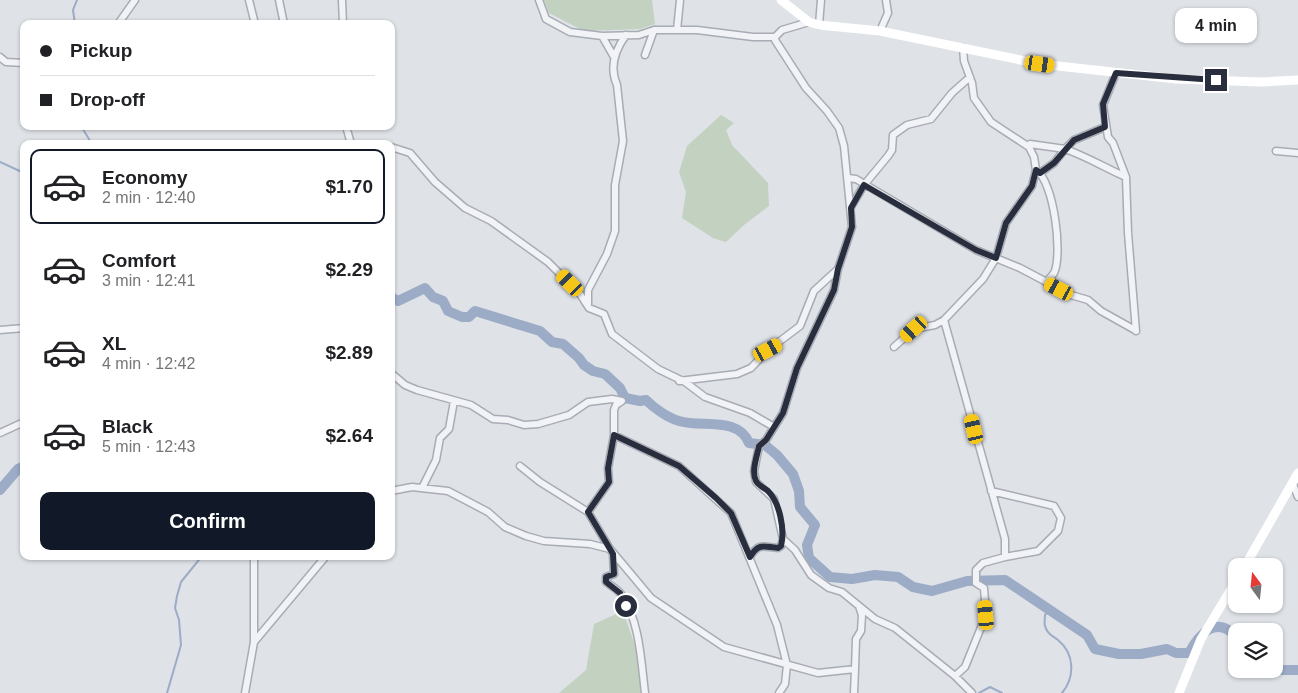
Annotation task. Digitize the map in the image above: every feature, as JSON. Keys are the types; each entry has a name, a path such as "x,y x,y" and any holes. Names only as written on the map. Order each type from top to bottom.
{"street":[{"path":"121,20 135,0"},
{"path":"249,0 254,20"},
{"path":"280,0 283,20"},
{"path":"342,0 343,20"},
{"path":"539,0 546,19 555,25 570,32 602,36 639,35 654,30 697,30 752,37 775,36 782,30 809,22"},
{"path":"677,30 680,0"},
{"path":"780,0 809,22 819,25 880,30 1040,64 1192,80 1261,82 1298,80"},
{"path":"819,25 821,0"},
{"path":"880,30 888,13 886,0"},
{"path":"645,55 654,30"},
{"path":"589,308 588,290 615,231 615,185 623,141 617,84 614,77 614,57 626,35"},
{"path":"602,36 614,57"},
{"path":"750,557 755,548 761,546 778,548 781,546 783,539 774,499 756,482 754,471 759,446 766,440 783,413 797,368 834,290 838,269 852,227 843,139 836,122 806,88 784,57 775,36"},
{"path":"963,48 964,61 970,77 974,98 991,122 1029,148 1051,198 1057,229 1056,262 1054,273 1046,282"},
{"path":"0,57 6,62 20,63"},
{"path":"848,178 856,179 976,250 1071,295 1088,300 1101,311 1137,331 1128,233 1126,177 1105,127 1103,104 1116,73"},
{"path":"851,208 864,185 892,150 894,135 907,125 932,119 952,93 970,77"},
{"path":"894,347 914,329 935,325 944,320 983,279 996,258 1006,223 1032,186 1038,172 1054,163 1074,140 1105,127"},
{"path":"1030,144 1065,149 1089,157 1105,168 1126,177"},
{"path":"395,148 410,154 421,168 465,208 491,222 548,262 580,294 589,308 604,314 612,334 658,369 705,397 750,413 774,427"},
{"path":"1276,151 1298,153"},
{"path":"679,380 737,374 751,368 768,350 800,326 814,291 838,269"},
{"path":"944,320 1005,539 1005,557"},
{"path":"0,330 20,328"},
{"path":"395,376 416,390 471,405 493,419 508,420 524,425 538,424 569,415 588,402 612,399 622,401 616,405 614,410 614,435 608,468 609,482 588,512"},
{"path":"422,488 436,460 440,438 449,429 454,401"},
{"path":"0,432 20,424"},
{"path":"614,435 679,466 731,513 777,625 787,665 785,684 779,693"},
{"path":"520,466 540,482 588,512 610,548 651,598 719,645 818,673 855,669"},
{"path":"1296,480 1298,496"},
{"path":"1250,558 1296,480"},
{"path":"395,490 440,489 454,493 488,512 505,527 526,536 544,541 590,544 610,548"},
{"path":"955,676 965,666 986,615 984,588 976,583 976,570 983,563 1038,551 1058,531 1061,518 1054,506 991,491"},
{"path":"783,539 795,550 811,574 829,588 842,592 875,619 895,628 955,676 972,693"},
{"path":"610,548 614,574 606,577 606,582 620,593 630,614 639,647 645,693"},
{"path":"245,693 254,642 254,560"},
{"path":"254,642 323,560"},
{"path":"1179,693 1196,649 1228,593"},
{"path":"854,693 856,639 861,631 862,623 859,606"}],"green space":[{"path":"544,0 652,0 655,24 640,29 584,31 549,13"},
{"path":"721,115 734,123 726,130 732,145 768,183 769,206 726,242 713,238 682,218 686,192 679,172 687,146"},
{"path":"623,611 637,651 641,693 559,693 586,670 594,624"}],"waterway":[{"path":"74,20 73,10 77,0"},
{"path":"83,130 90,140"},
{"path":"0,162 20,171"},
{"path":"395,299 398,301 425,288 433,297 443,301 448,311 462,317 469,317 475,311 540,331 552,342 563,344 584,365 593,371 605,374 620,388 625,398 640,401 646,400 670,418 679,421 718,424 737,429 749,443 765,445 777,455 793,474 799,491 800,507 815,525 807,545 809,558 830,577 852,579 875,575 898,577 913,587 932,591 967,581 1005,580 1087,635 1095,649 1119,654 1141,654 1167,649 1176,653 1189,653 1198,639 1209,630 1215,627 1228,630"},
{"path":"0,490 20,468"},
{"path":"167,693 181,645 179,620 175,608 177,596 181,582 199,560"},
{"path":"1050,609 1045,615 1046,629 1064,646 1070,659 1071,673 1062,693"},
{"path":"1283,670 1298,670"},
{"path":"979,693 990,687 1002,693"}],"route":[{"path":"626,606 620,593 606,582 606,577 614,574 613,554 588,512 609,482 608,468 614,435 679,466 716,498 731,513 750,557 755,548 766,545 774,548 781,546 783,539 781,522 774,499 756,482 754,471 759,446 766,440 783,413 792,391 797,368 834,290 838,269 852,227 851,208 864,185 938,226 976,250 996,258 1006,223 1015,207 1032,186 1036,170 1040,173 1054,163 1074,140 1095,133 1105,127 1103,104 1116,73 1176,79 1216,80"}]}
